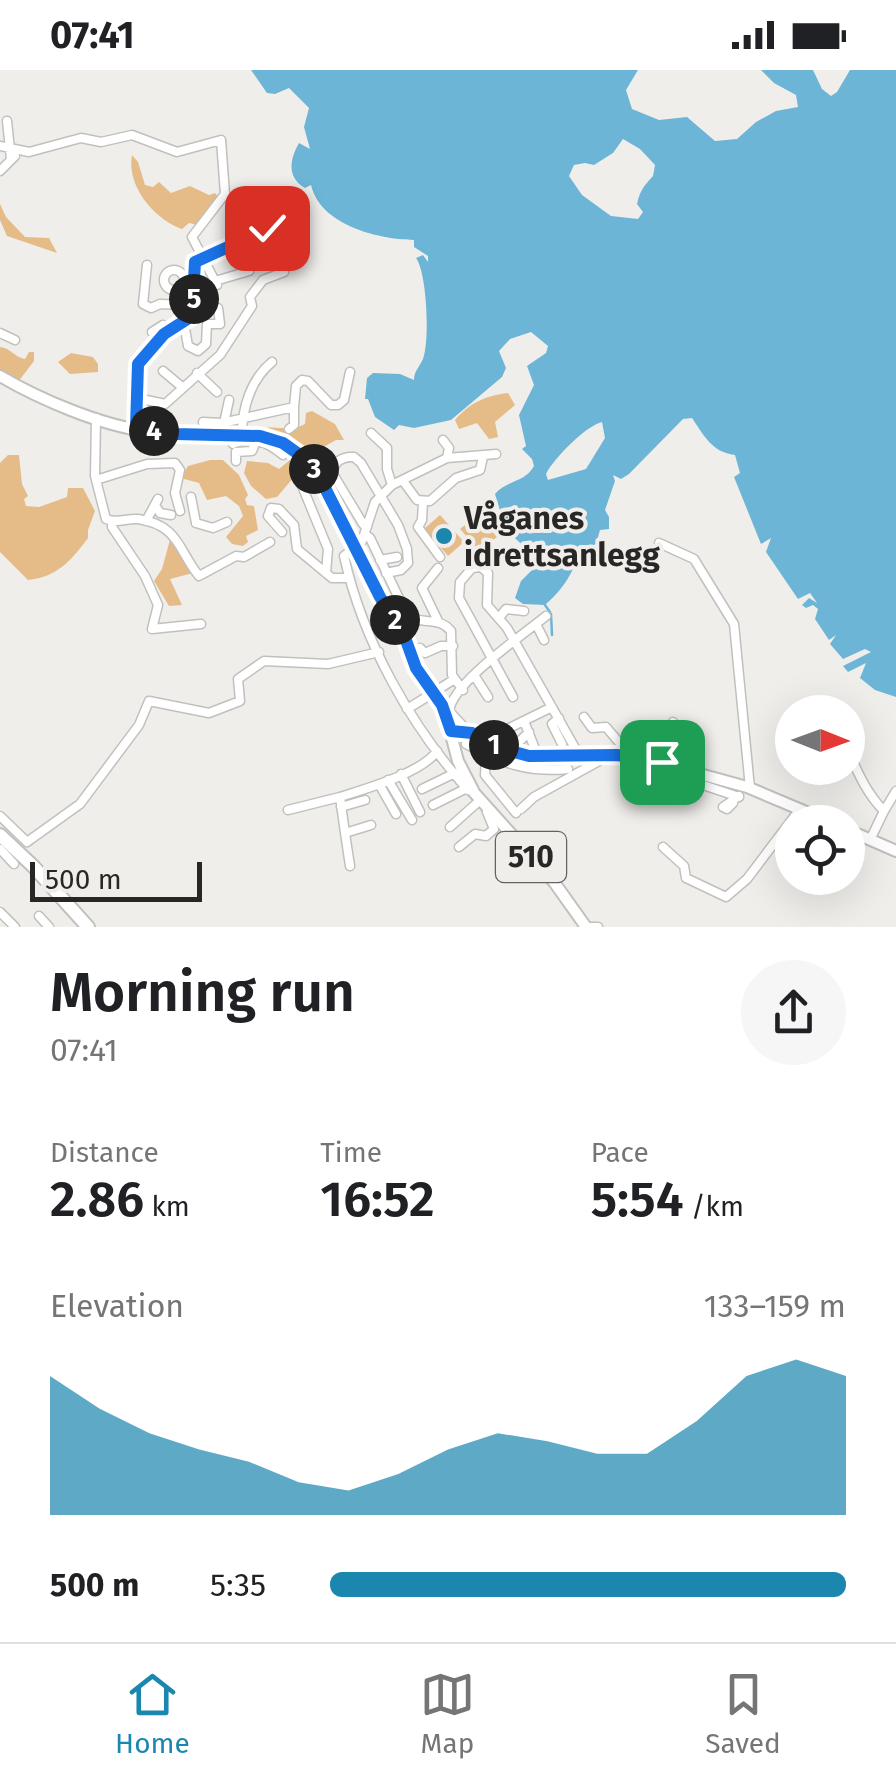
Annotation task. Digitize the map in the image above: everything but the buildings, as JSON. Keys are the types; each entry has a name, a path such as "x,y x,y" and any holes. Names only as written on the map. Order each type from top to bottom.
{"highway":[{"path":"0,837 86,927"}],"main road":[{"name":"510","path":"0,376 98,419 160,432 269,438 296,451 311,465 405,637 416,668 456,732 448,752 470,789 554,882 586,927"},
{"path":"456,732 514,753 569,762 624,751 784,805"},
{"path":"865,838 896,851"}],"street":[{"path":"7,121 15,154"},
{"path":"0,146 15,154 47,150 81,138 100,142 132,134 177,152 220,140 225,194 192,236 216,283 250,271"},
{"path":"0,170 15,154"},
{"path":"152,333 184,323 192,316 194,305 188,284 194,264 239,242 280,210"},
{"path":"263,223 280,241"},
{"path":"147,265 143,304 151,308 160,304 218,308 221,323 203,324 206,344 196,352 188,346 184,323"},
{"path":"136,398 164,404 220,355 252,306 250,295 260,282 284,272"},
{"path":"135,425 138,364 166,326"},
{"path":"0,333 15,340"},
{"path":"234,336 248,339"},
{"path":"272,362 257,378 233,434 233,444 246,438 266,442 283,455"},
{"path":"163,371 182,386"},
{"path":"289,428 294,425 296,386 302,380 332,404 340,404 350,372"},
{"path":"196,373 217,392"},
{"path":"224,423 229,400"},
{"path":"202,422 224,423 294,408"},
{"path":"98,419 96,480 103,515 112,522 133,519 166,528 201,576 270,542"},
{"path":"371,433 387,448 392,485"},
{"path":"443,440 449,448 447,458"},
{"path":"236,461 236,452 254,449 256,441"},
{"path":"459,847 474,834 485,836 494,830 490,818 455,773 448,752 407,710 362,616 344,556 367,531 380,496 392,485 447,458 496,454"},
{"path":"386,573 405,568 409,555 398,526 358,459 348,457 335,464 333,474 367,531 386,573 409,617 420,622 438,621"},
{"path":"403,481 423,502 437,496 456,478 480,470 483,457"},
{"path":"96,480 148,464 175,463 180,472 176,513 160,513 156,502 146,522"},
{"path":"300,481 328,549 326,574"},
{"path":"191,496 196,523"},
{"path":"423,502 418,526 440,557"},
{"path":"282,532 268,516 271,508 280,509 292,522 297,549 326,574 337,580 349,578"},
{"path":"112,522 158,605 152,629 201,624"},
{"path":"196,523 213,528 227,522"},
{"path":"178,540 196,523"},
{"path":"660,543 694,560 734,624 742,792"},
{"path":"380,560 397,558"},
{"path":"438,568 422,588 438,621 451,631 454,680 463,690"},
{"path":"512,697 459,598 460,582 472,568 488,572 487,605 499,618 518,656 559,718 569,762"},
{"path":"499,618 506,609 524,610"},
{"path":"456,732 448,708 492,658 546,616"},
{"path":"536,624 544,640"},
{"path":"420,648 426,653 440,646 452,646"},
{"path":"0,816 26,842 76,808 139,725 150,701 211,712 240,701 238,679 264,661 328,664 378,652"},
{"path":"474,676 488,697"},
{"path":"407,710 454,680"},
{"path":"496,735 552,707"},
{"path":"596,711 582,718 592,728 606,727 624,751"},
{"path":"559,718 552,724 562,744"},
{"path":"524,721 536,749"},
{"path":"631,782 640,795 650,781 673,722"},
{"path":"516,745 529,732"},
{"path":"466,744 486,756 532,770 569,762 600,762"},
{"path":"694,745 689,750 689,761 694,772"},
{"path":"592,752 624,751"},
{"path":"341,802 448,752"},
{"path":"486,756 484,774 518,810 569,762"},
{"path":"422,789 455,773"},
{"path":"401,774 420,812"},
{"path":"384,782 396,814"},
{"path":"384,782 412,820"},
{"path":"864,785 884,811"},
{"path":"434,805 470,789"},
{"path":"870,840 896,791"},
{"path":"288,810 365,800"},
{"path":"341,802 350,866"},
{"path":"450,828 478,802"},
{"path":"346,832 371,826"},
{"path":"663,847 684,866 686,878 724,897 739,888 775,842"},
{"path":"0,849 8,861"},
{"path":"0,913 14,927"},
{"path":"39,916 49,927"},
{"path":"586,927 598,927"}],"shaded area":[{"path":"132,155 145,185 153,187 159,182 171,193 190,186 209,195 215,193 219,198 201,226 189,223 182,229 153,210 138,190 131,167"},
{"path":"0,204 6,217 25,237 49,238 57,253 7,236 0,220"},
{"path":"0,347 25,359 29,352 34,352 34,361 18,382 0,371"},
{"path":"71,353 93,357 98,372 70,374 58,362"},
{"path":"508,393 515,405 495,422 498,437 489,439 477,423 459,429 455,420 473,404"},
{"path":"312,411 335,424 344,440 336,440 309,455 301,451 300,444 273,430 261,429 299,427 305,424 306,413"},
{"path":"271,444 294,453 305,464 277,497 266,499 251,486 244,473 247,461 268,463 279,469 291,459"},
{"path":"8,455 19,455 22,484 28,496 24,499 26,506 39,507 67,497 68,488 83,488 95,511 88,538 76,554 62,567 38,578 28,580 0,552 0,463"},
{"path":"223,460 239,475 248,495 247,505 254,506 258,530 246,536 248,542 243,546 232,544 226,537 243,516 239,506 226,496 207,500 199,483 184,479 188,466"},
{"path":"478,514 497,537 479,551 460,529"},
{"name":"Våganes idrettsanlegg","path":"440,515 464,542 448,556 424,529"},
{"path":"171,536 193,573 170,579 182,605 169,606 154,581 162,569"}],"water":[{"path":"251,70 638,70 626,90 632,109 659,120 687,117 715,141 737,139 776,111 798,107 796,95 774,83 761,70 813,70 822,89 831,96 850,70 896,70 896,697 875,690 860,678 866,663 848,672 843,666 871,652 865,649 843,659 830,644 836,635 829,640 815,619 818,609 802,605 809,598 817,603 810,593 798,599 766,552 771,538 761,544 734,477 740,473 735,455 715,447 692,418 683,419 629,474 621,479 613,475 615,481 605,510 609,529 600,530 596,544 578,551 570,574 551,600 545,605 523,604 515,598 521,581 538,564 506,530 495,494 526,476 534,466 522,449 526,446 519,415 534,385 527,366 546,353 548,346 531,332 510,339 499,351 506,368 502,377 451,420 414,428 399,425 394,430 375,417 365,399 367,378 373,373 400,374 414,380 423,359 426,307 423,277 416,258 423,255 428,262 428,256 414,247 414,240 351,227 325,210 311,185 305,188 299,184 292,173 292,161 299,143 310,149 304,127 309,108 289,88 267,93","holes":["623,139 655,165 653,176 638,199 643,212 638,219 611,216 582,195 569,176 574,165 594,165 613,153","602,422 605,438 586,469 548,480 546,474 563,452"]}],"waterway":[{"path":"545,605 550,612"},
{"path":"551,614 552,635"}],"place":[{"name":"Våganes idrettsanlegg","path":"444,536"}],"route":[{"path":"267,228 263,223 239,242 195,262 192,316 164,334 138,364 136,427 176,434 260,436 283,443 304,458 322,482 380,597 403,632 416,668 442,705 451,731 472,733 500,748 529,756 617,755 662,762"}]}
